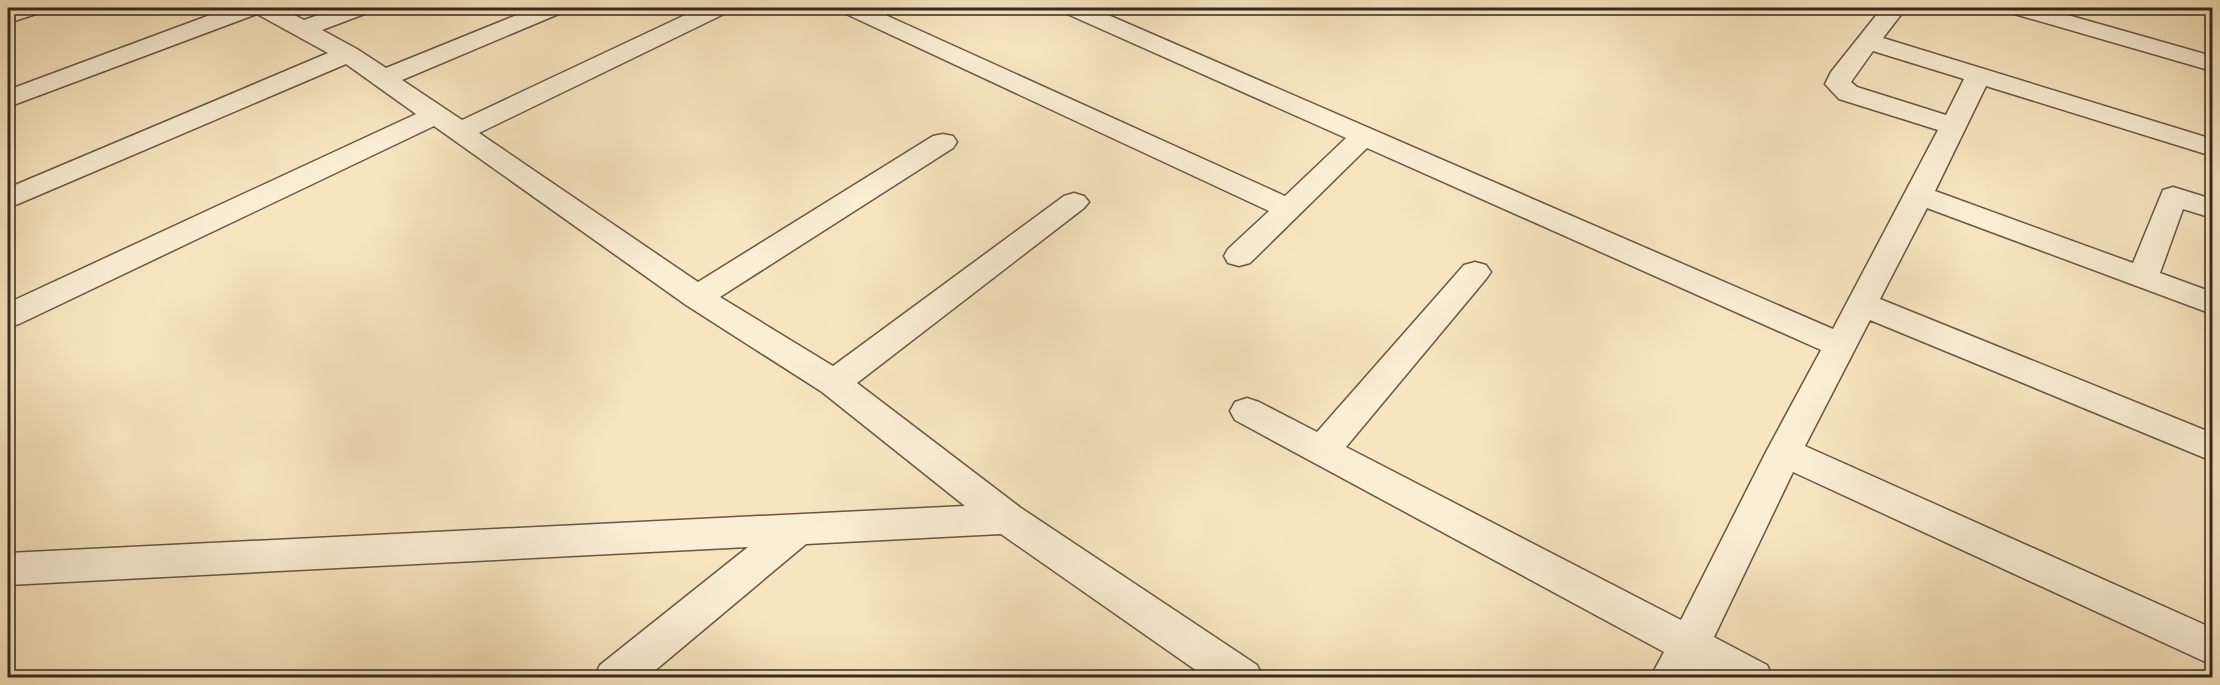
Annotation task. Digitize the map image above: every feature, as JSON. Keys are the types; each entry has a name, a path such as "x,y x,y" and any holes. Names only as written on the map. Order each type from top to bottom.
{"street":[{"path":"8,16 31,8"},
{"path":"8,99 250,8"},
{"path":"264,8 348,54 697,297 834,383 1008,519 1242,678"},
{"path":"303,29 359,8"},
{"path":"382,79 553,8"},
{"path":"8,316 718,8"},
{"path":"852,8 1287,208"},
{"path":"1073,8 1840,345"},
{"path":"1894,8 1840,77 1838,84 1848,93 1953,126"},
{"path":"2019,8 2212,64"},
{"path":"1868,41 2212,148"},
{"path":"8,198 348,54"},
{"path":"1671,678 1784,452 1919,195 1978,76"},
{"path":"1239,256 1364,136"},
{"path":"697,297 942,142"},
{"path":"1919,195 2212,303"},
{"path":"2143,277 2173,196 2212,209"},
{"path":"834,383 1074,202"},
{"path":"1322,450 1475,272"},
{"path":"1862,304 2212,448"},
{"path":"1247,411 1752,678"},
{"path":"1784,452 2212,647"},
{"path":"8,569 1008,519"},
{"path":"615,678 798,529"}]}
